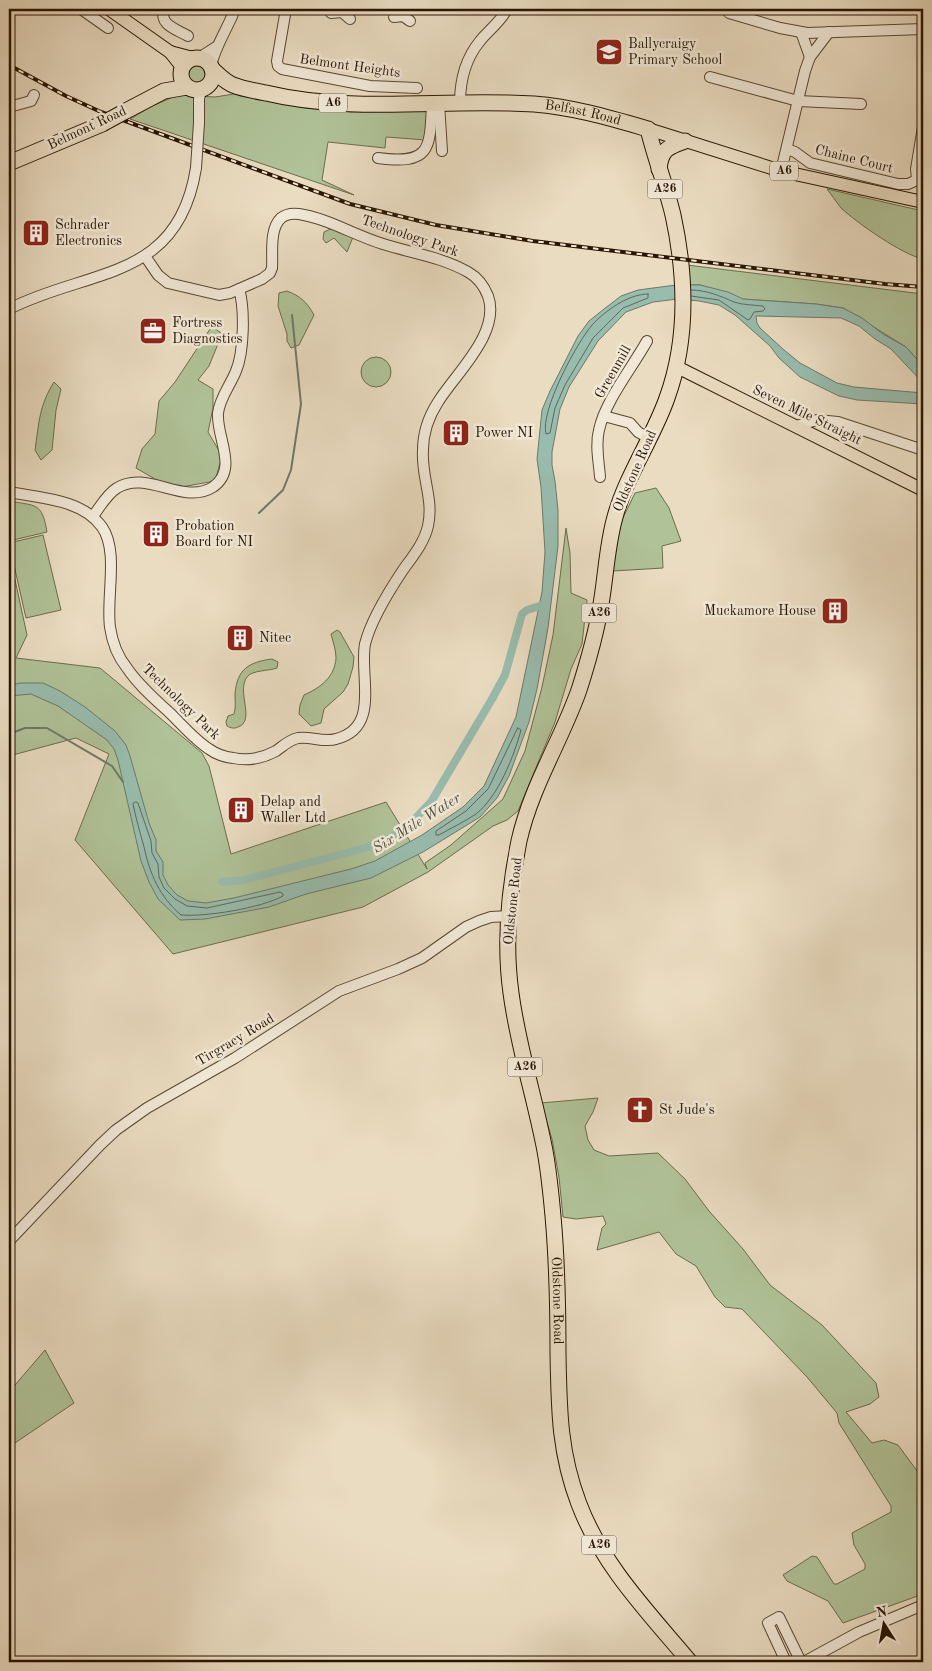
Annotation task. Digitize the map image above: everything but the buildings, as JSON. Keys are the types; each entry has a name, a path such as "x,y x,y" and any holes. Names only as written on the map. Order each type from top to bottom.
{"highway":[{"name":"Belfast Road","path":"196,65 233,85 282,97 323,103 355,105 436,103 526,104 590,112 648,129"},
{"path":"196,65 213,79 198,91 182,82 196,65"},
{"name":"Belmont Road","path":"9,163 102,124 164,91 196,65"},
{"name":"Belfast Road","path":"198,91 233,85"},
{"name":"Belmont Road","path":"164,91 198,91"},
{"name":"Oldstone Road","path":"648,129 673,214 681,272 683,310 677,367 666,402 615,517 594,642 573,706 547,763 525,820 515,867 509,916 508,952 510,991 520,1045 544,1148 552,1200 558,1308 560,1426 567,1465 585,1518 605,1556 619,1576 690,1662"},
{"path":"659,169 660,159 667,149 685,141"}],"main road":[{"name":"Belfast Road","path":"114,10 170,52 196,65"},
{"name":"Belfast Road","path":"648,129 781,171 923,202"},
{"name":"Seven Mile Straight","path":"677,367 923,490"}],"street":[{"path":"81,9 108,28"},
{"path":"164,9 163,19 166,23 188,36"},
{"path":"196,65 217,46 228,27 235,9"},
{"name":"Belmont Heights","path":"286,9 277,61 278,66 282,69 370,86 412,88 408,76"},
{"path":"460,103 462,79 472,53 481,39 498,23 506,11"},
{"path":"729,14 801,32 923,29"},
{"path":"801,32 810,57"},
{"path":"781,171 803,78 810,57 829,32"},
{"path":"710,77 798,101 861,104"},
{"path":"9,309 33,299 116,272 145,256 164,239 180,217 191,190 196,168 199,123 198,91"},
{"path":"9,107 33,102"},
{"path":"436,103 442,151"},
{"path":"378,158 405,160 425,150 430,140 436,103"},
{"path":"920,182 916,168 923,127"},
{"name":"Chaine Court","path":"786,150 795,152 810,162 898,184 920,182"},
{"name":"Technology Park","path":"9,492 74,506 92,516 104,530 110,543 111,562 108,608 111,633 118,653 127,669 140,684 206,747 226,757 253,758 271,753 292,740 306,738 338,739 348,734 356,726 363,714 366,702 363,669 367,639 386,599 419,548 427,530 430,502 423,470 422,453 426,428 440,399 471,358 487,328 490,313 488,297 472,274 450,263 378,242 322,220 296,214 287,215 282,218 276,226 270,273 262,279 219,296 171,284 158,275 145,256"},
{"path":"92,516 109,495 118,487 126,484 140,482 193,492 209,489 221,479 226,462 218,427 218,415 220,402 237,368 240,355 243,308 239,289"},
{"name":"Greenmill","path":"600,477 598,431 614,396 646,341"},
{"name":"Greenmill","path":"604,416 630,423 638,432 650,439"},
{"path":"796,426 817,420 838,422 923,450"},
{"name":"Tirgracy Road","path":"9,1241 100,1145 116,1130 147,1108 235,1058 339,991 422,958 466,927 479,921 491,917 509,916"},
{"path":"804,1662 859,1632 923,1605"},
{"path":"786,1662 768,1623 779,1618 800,1662"}],"shaded area":[{"path":"193,63 201,63 208,70 208,78 201,85 193,85 186,78 186,70"},
{"path":"240,93 305,108 352,112 427,109 426,140 386,137 385,148 328,142 322,180 354,195 130,119 152,106 178,95 215,97"},
{"path":"827,189 923,211 923,259 892,245 858,222 841,208"},
{"path":"335,227 353,237 347,252 334,238 326,243 323,239 324,232"},
{"path":"687,265 923,294 923,366 906,347 843,308 816,304 741,299 700,285 689,285"},
{"path":"287,291 303,300 314,315 299,345 291,348 287,341 287,334 278,306 279,293"},
{"path":"212,326 222,334 209,366 198,380 213,389 213,408 208,432 222,456 215,481 181,487 155,479 136,468 142,449 155,434 159,401 175,382"},
{"path":"376,357 387,361 391,372 387,383 376,387 365,383 361,372 365,361"},
{"path":"54,382 61,389 56,410 52,450 41,460 35,450 39,423 42,407"},
{"path":"656,488 669,508 681,541 662,546 663,568 613,571 620,524 635,493"},
{"path":"9,501 32,505 40,510 47,532 9,541"},
{"path":"566,528 570,553 571,593 587,600 582,644 571,669 555,722 518,811 507,820 493,826 428,872 363,907 173,954 75,840 109,754 76,738 9,756 9,552 27,635 16,658 100,668 202,753 209,766 231,854 386,802 427,869 425,863 451,845 503,799 525,751 542,687 553,635"},
{"path":"43,535 61,610 26,618 9,543"},
{"path":"337,630 354,657 353,667 348,684 343,692 324,709 321,723 311,726 299,714 300,705 304,695 326,681 333,671 336,655 331,634"},
{"path":"272,659 278,662 277,668 253,673 247,677 244,683 246,712 243,724 235,728 227,726 228,716 234,714 238,678 251,665"},
{"path":"598,1098 585,1126 588,1140 594,1150 609,1156 658,1153 685,1179 770,1285 822,1325 876,1383 879,1397 870,1404 846,1412 872,1443 884,1440 898,1445 923,1479 923,1594 843,1623 828,1601 787,1581 783,1575 812,1556 817,1557 834,1584 865,1569 865,1564 854,1545 852,1533 891,1512 891,1506 839,1423 837,1413 807,1377 742,1309 725,1307 715,1297 696,1266 676,1254 659,1232 597,1250 602,1228 606,1224 603,1216 576,1219 563,1217 559,1177 552,1139 541,1103"},
{"path":"45,1350 74,1403 9,1447 9,1392"}],"water":[{"path":"676,285 700,285 728,292 743,299 816,304 843,308 906,347 923,366 923,383 891,349 859,326 841,318 756,316 760,328 784,350 800,363 837,383 854,387 923,393 923,404 857,400 839,396 800,377 779,358 770,346 735,315 719,305 678,299 653,302 626,312 598,341 569,387 560,409 552,452 558,510 558,546 548,628 529,722 509,776 497,798 480,817 423,852 371,878 306,894 269,907 205,919 180,920 158,899 149,882 141,861 114,749 107,740 58,706 31,694 9,696 9,686 20,683 43,683 85,707 115,731 126,745 130,756 149,823 156,840 156,851 163,862 163,875 168,885 177,895 188,901 206,903 234,898 351,869 375,861 422,835 463,807 484,786 516,717 542,592 545,552 541,487 537,459 542,410 550,391 578,336 589,321 621,296 638,290"}],"waterway":[{"path":"259,513 283,490 291,470 301,404 292,315"},
{"name":"Six Mile Water","path":"222,882 244,880 365,848 390,838 409,825 431,802 505,675 522,614 527,610 546,604"},
{"path":"9,734 25,728 47,728 112,766 123,782"}],"railway":[{"path":"9,65 66,96 101,112 350,204 436,225 533,241 923,287"}],"place":[{"name":"Ballycraigy Primary School","path":"609,52"},
{"name":"Schrader Electronics","path":"36,233"},
{"name":"Fortress Diagnostics","path":"153,331"},
{"name":"Power NI","path":"456,433"},
{"name":"Probation Board for NI","path":"156,534"},
{"name":"Muckamore House","path":"835,611"},
{"name":"Nitec","path":"240,638"},
{"name":"Delap and Waller Ltd","path":"241,810"},
{"name":"St Jude's","path":"640,1110"}]}
